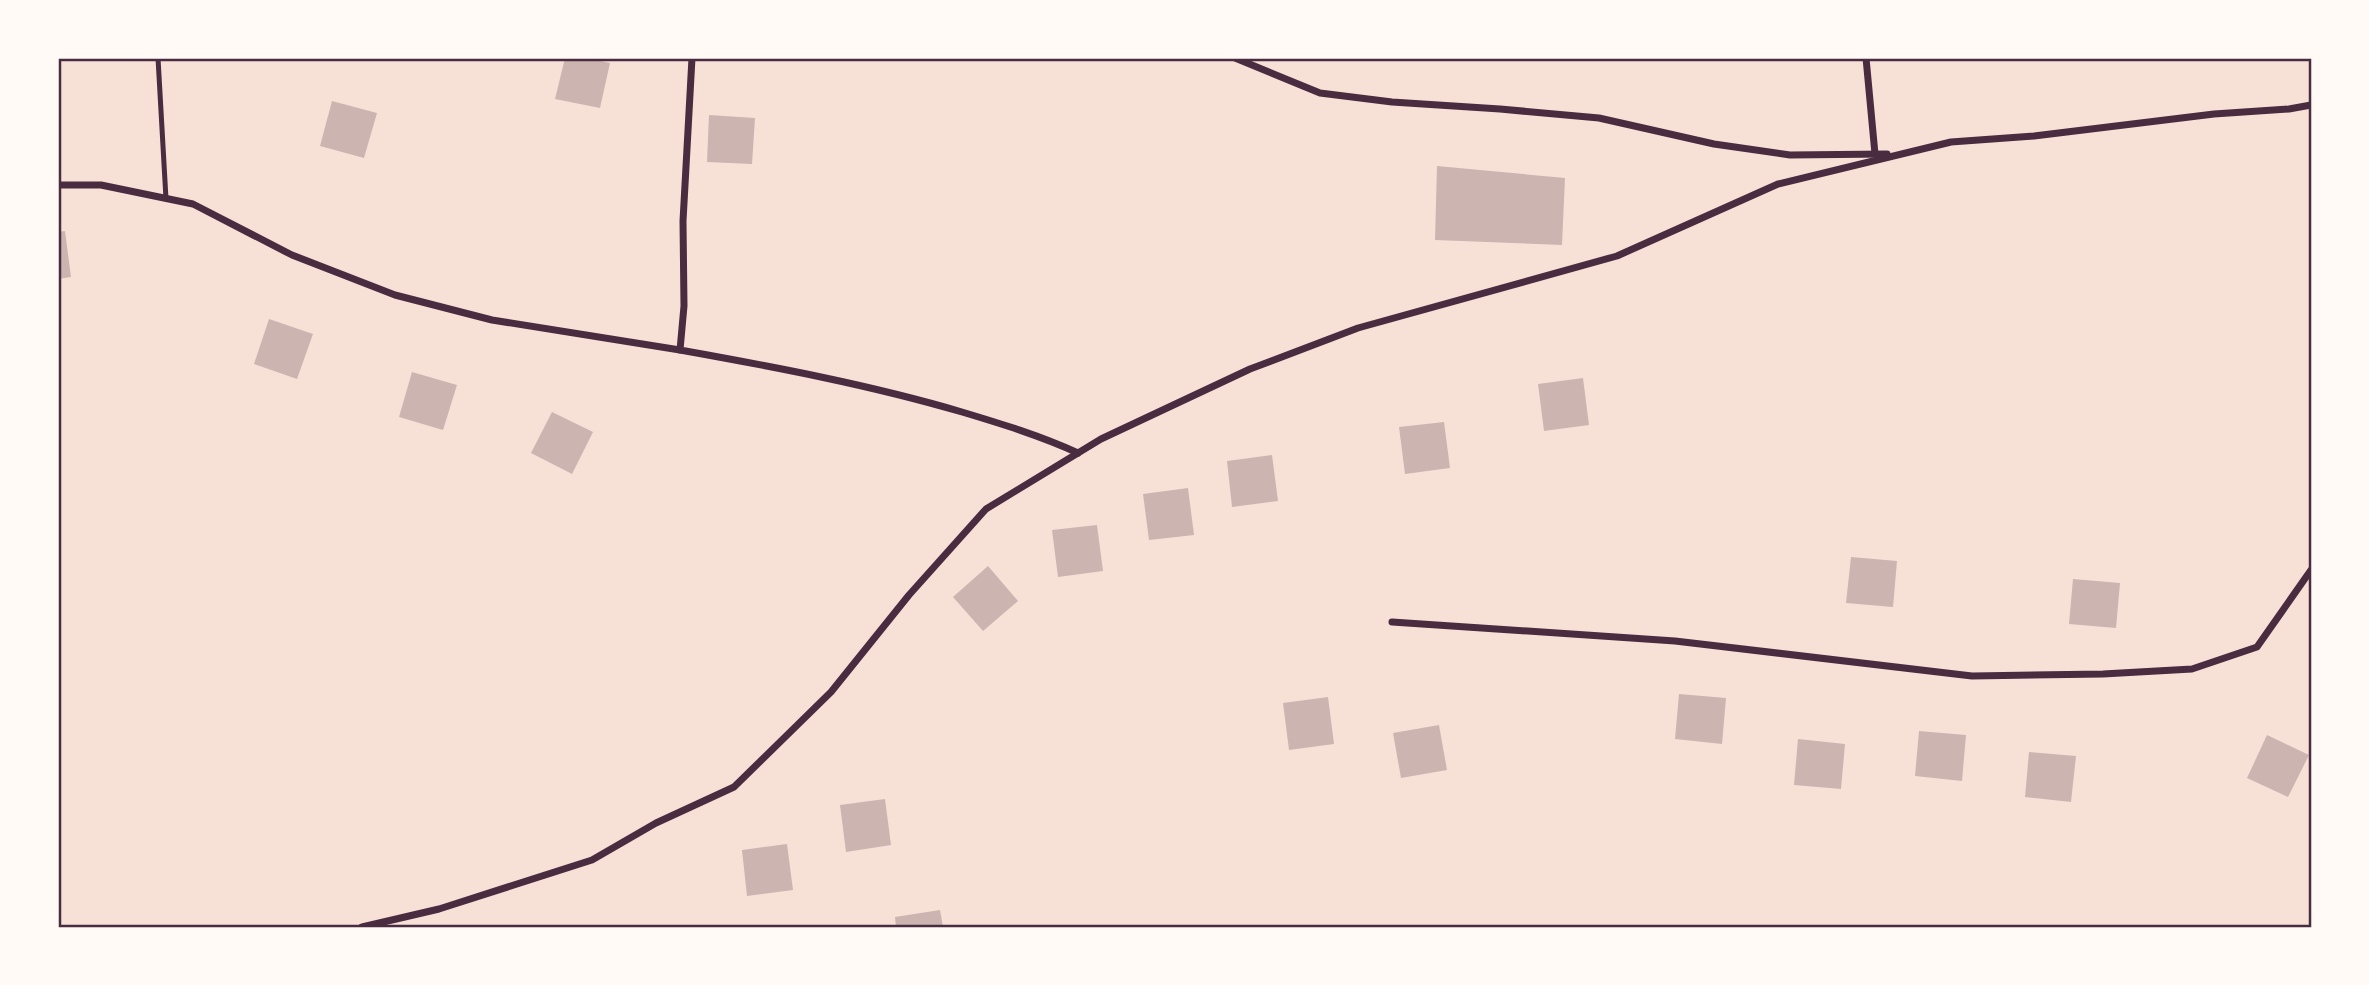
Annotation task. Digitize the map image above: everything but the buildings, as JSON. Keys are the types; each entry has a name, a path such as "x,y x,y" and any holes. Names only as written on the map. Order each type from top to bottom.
{"street":[{"path":"680,350 684,306 683,221 692,58"},
{"path":"1235,58 1320,93 1599,118 1714,144 1790,155 1901,154"},
{"path":"1866,58 1875,154"},
{"path":"362,927 439,909 592,860 656,823 734,787 831,692 909,595 986,509 1101,439 1250,369 1358,328 1617,256 1778,184 1951,142 2034,136 2311,105"},
{"path":"58,185 101,185 193,204 292,255 395,295 492,320 680,350 913,398 1049,440 1078,453"},
{"path":"1392,622 1675,641 1972,676 2116,674 2192,669 2257,647 2311,570"}],"lane":[{"path":"158,58 166,199"}]}
